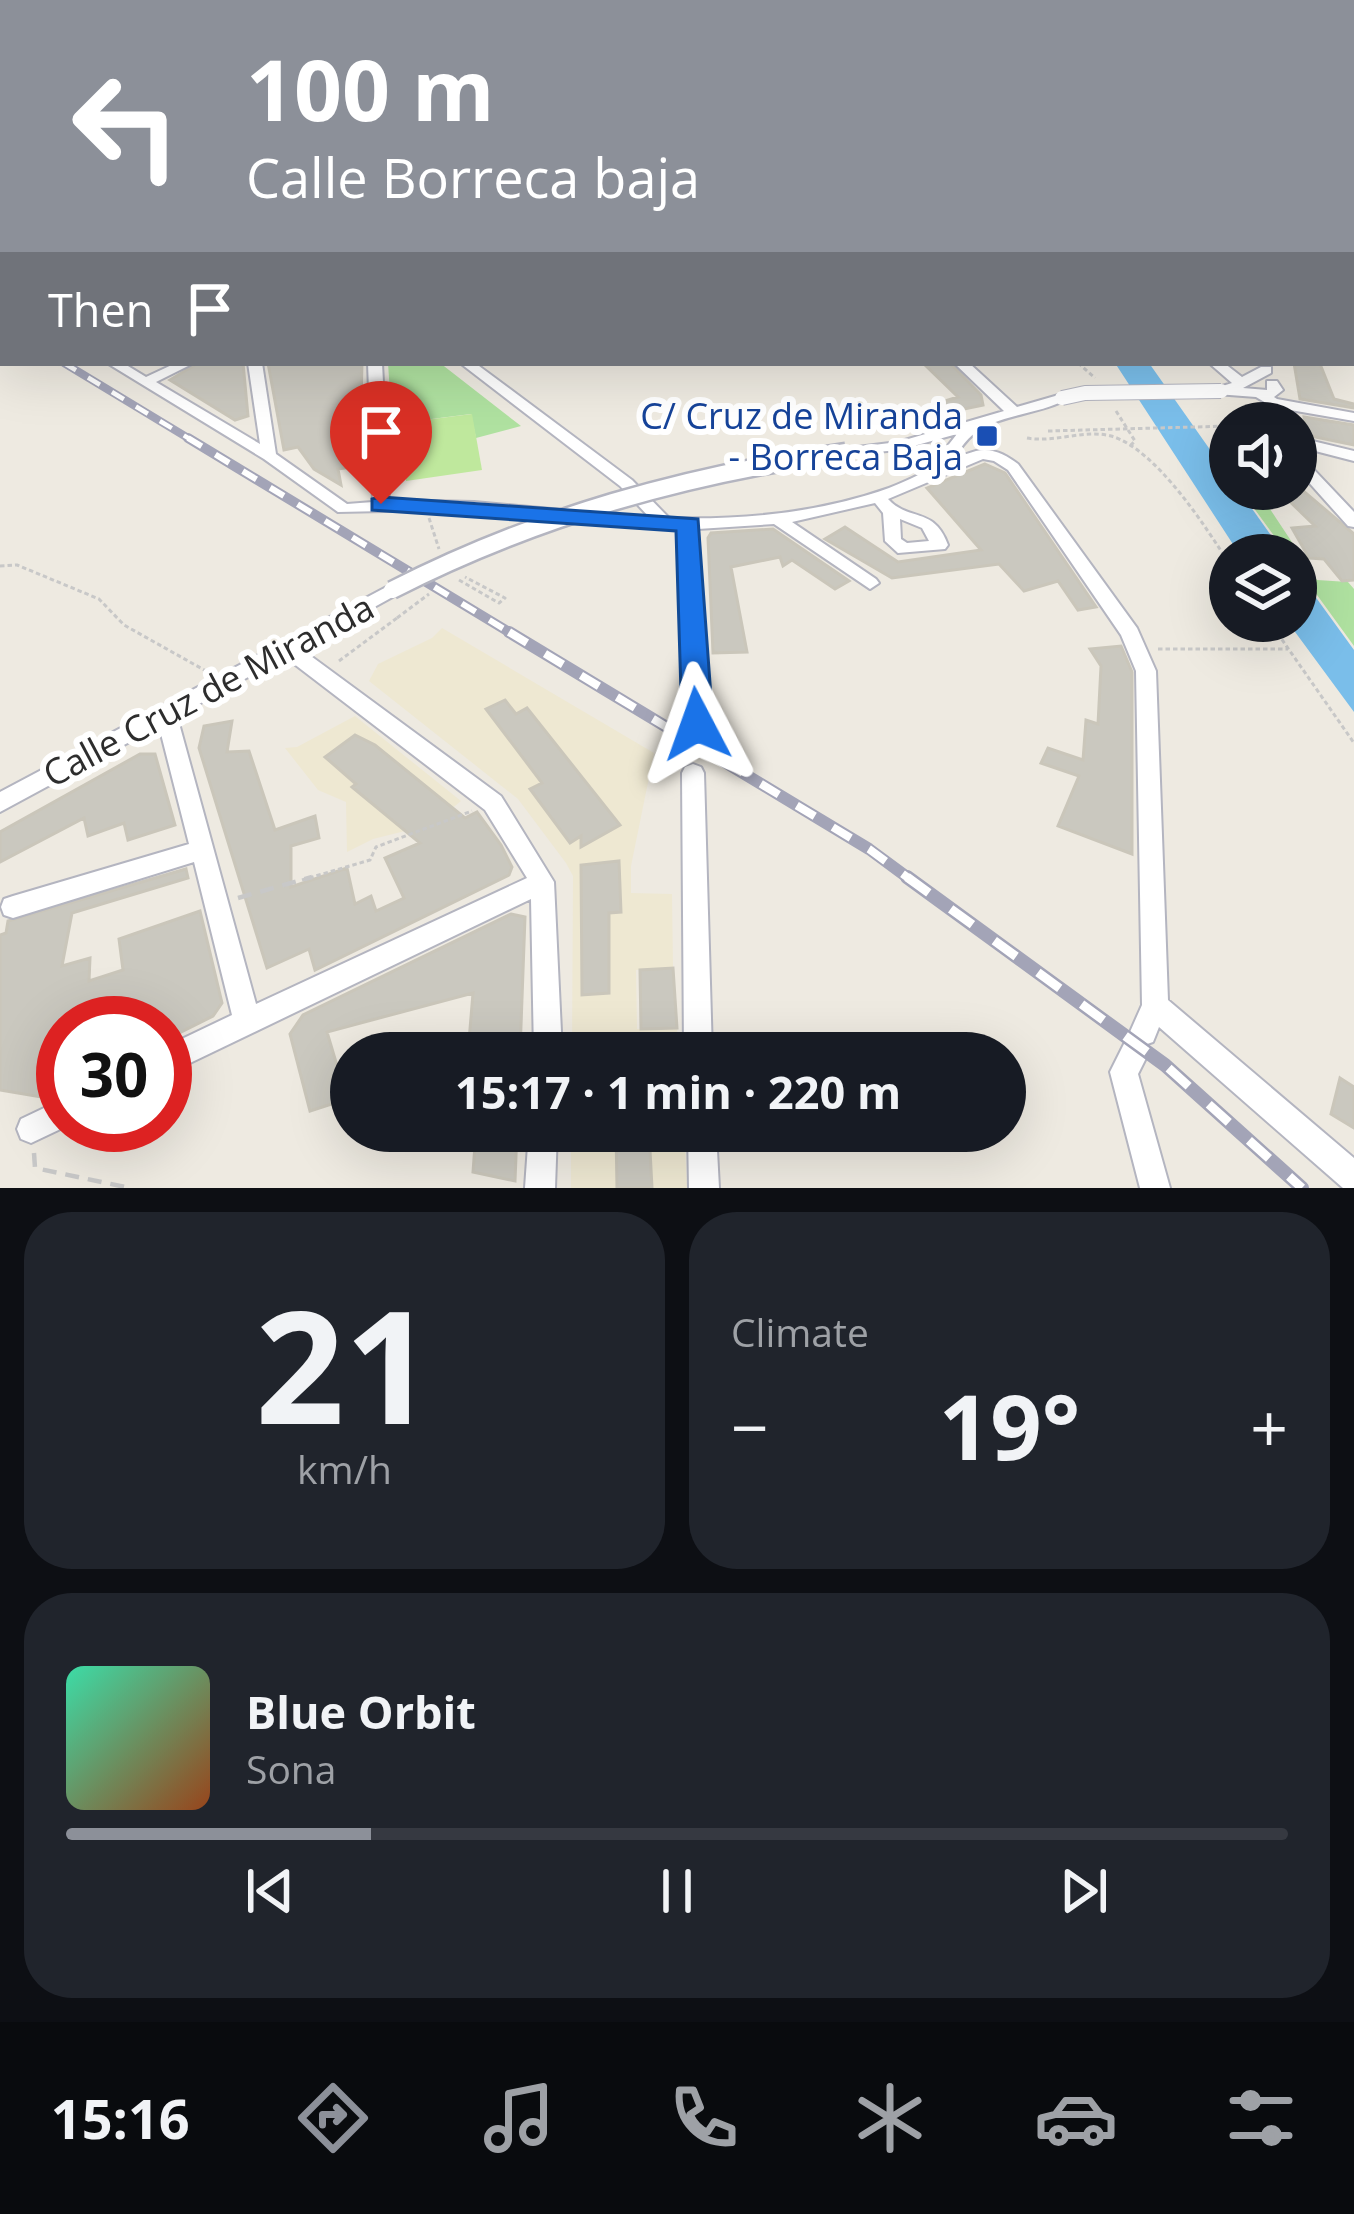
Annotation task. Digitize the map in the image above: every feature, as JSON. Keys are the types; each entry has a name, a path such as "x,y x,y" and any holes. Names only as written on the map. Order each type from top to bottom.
{"street":[{"path":"119,366 269,456 344,509 381,504 689,524 776,518 878,496 974,457 999,457 1013,467 1138,649 1150,699 1144,1031 1124,1072 1155,1188"},
{"path":"146,382 181,366"},
{"path":"255,366 269,456"},
{"path":"375,366 381,504"},
{"path":"471,366 626,483 664,523"},
{"path":"963,366 998,416"},
{"path":"1220,367 1254,385 1354,417"},
{"path":"952,441 984,431 998,416 1085,393 1254,385"},
{"path":"926,448 952,452 952,441"},
{"path":"952,441 974,457"},
{"name":"Calle Cruz de Miranda","path":"0,802 392,590 512,531 589,504 736,467 899,446 926,448"},
{"path":"1317,446 1354,456"},
{"path":"926,448 950,466"},
{"path":"1317,482 1354,522"},
{"path":"878,496 891,512"},
{"path":"776,518 870,583"},
{"path":"689,524 687,569 697,724"},
{"path":"287,648 493,803 542,882 547,1032"},
{"path":"166,714 247,1020"},
{"path":"692,773 698,1032"},
{"path":"13,907 204,849"},
{"path":"192,1048 542,882"},
{"path":"1144,1031 1354,1178"},
{"path":"31,1129 36,1126"},
{"path":"540,1188 542,1152"},
{"path":"703,1152 704,1188"}],"path":[{"path":"1048,431 1209,427"},
{"path":"1027,438 1041,442 1080,436 1116,438 1179,492 1214,534"},
{"path":"0,566 16,565 99,599 124,625 208,672"},
{"path":"323,673 434,590"},
{"path":"1283,642 1321,689 1354,743"},
{"path":"1138,649 1288,649"},
{"path":"219,904 370,860 376,847 493,803"},
{"path":"31,1129 35,1168 130,1188"}],"shaded area":[{"path":"442,628 654,753 631,866 631,893 672,894 673,968 636,970 637,1029 677,1028 677,1032 572,1032 573,876 566,863 518,799 369,681 378,664 432,638"},
{"path":"355,716 461,801 433,824 373,839 347,852 346,802 318,790 285,748 297,747"},
{"path":"571,1152 685,1152 687,1188 571,1188"}],"green space":[{"path":"388,366 444,366 521,426 476,438 471,414 392,424"},
{"path":"472,414 482,470 406,481 401,423"},
{"path":"1255,510 1271,510 1287,534 1273,534"},
{"path":"1317,580 1348,582 1354,589 1354,646 1317,595"}],"water":[{"path":"1117,366 1151,366 1209,448 1209,507"},
{"path":"1211,510 1253,510 1270,534 1226,534"},
{"path":"1317,599 1354,650 1354,712 1302,642 1317,642"}],"building":[{"path":"193,366 243,366 248,416 235,420 170,380"},
{"path":"269,366 362,366 360,442 366,441 366,465 338,469 341,485 314,469 298,447 284,450"},
{"path":"926,366 953,366 981,395 983,405 935,415 932,405 958,397"},
{"path":"1294,366 1321,366 1334,399 1354,404 1354,408 1300,399"},
{"path":"1317,419 1354,425 1354,445 1317,437"},
{"path":"985,464 1005,473 1096,607 1078,610 1058,581 1024,591 999,564 892,578 825,539 845,527 898,562 981,550 927,488"},
{"path":"1317,503 1354,534 1354,580 1342,581 1324,559 1317,559 1317,534 1295,534 1292,528 1315,526 1299,510 1317,510"},
{"path":"773,529 849,581 835,589 792,560 783,566 780,557 731,567 747,652 713,653 708,538 711,533"},
{"path":"1121,646 1132,672 1132,854 1058,826 1079,776 1041,763 1048,748 1083,760 1086,720 1098,724 1101,666 1090,649"},
{"path":"505,700 516,714 527,708 620,825 581,847 581,836 570,843 530,789 542,783 486,709"},
{"path":"232,721 227,752 249,751 275,830 315,816 319,838 291,846 291,887 347,868 355,904 371,896 376,911 404,898 385,858 420,843 352,787 356,784 325,757 355,735 375,745 465,818 477,812 501,845 512,867 509,875 315,970 309,949 267,968 199,748 204,726"},
{"path":"140,754 155,754 175,825 128,840 124,823 88,836 84,818 0,862 0,832"},
{"path":"619,861 621,912 609,913 609,993 582,995 581,865"},
{"path":"186,869 188,878 72,913 62,966 90,958 89,981 123,970 119,939 200,911 222,1003 213,1016 192,1026 192,996 36,996 36,1096 0,1090 0,935 6,933 8,921"},
{"path":"511,914 525,917 521,1032 470,1032 473,993 327,1032 330,1105 310,1111 290,1034 303,1015"},
{"path":"673,968 677,1028 641,1029 640,970"},
{"path":"1340,1078 1354,1087 1354,1128 1331,1114"},
{"path":"474,1152 516,1152 515,1181 473,1172"},
{"path":"616,1152 650,1152 652,1188 617,1188"}],"railway":[{"path":"69,366 193,441"},
{"path":"188,438 514,635"},
{"path":"509,632 869,849 911,880"},
{"path":"907,877 1165,1065 1302,1188"}],"place":[{"name":"C/ Cruz de Miranda - Borreca Baja","path":"987,436"}],"route":[{"path":"381,504 689,524 687,569 697,724"}]}
